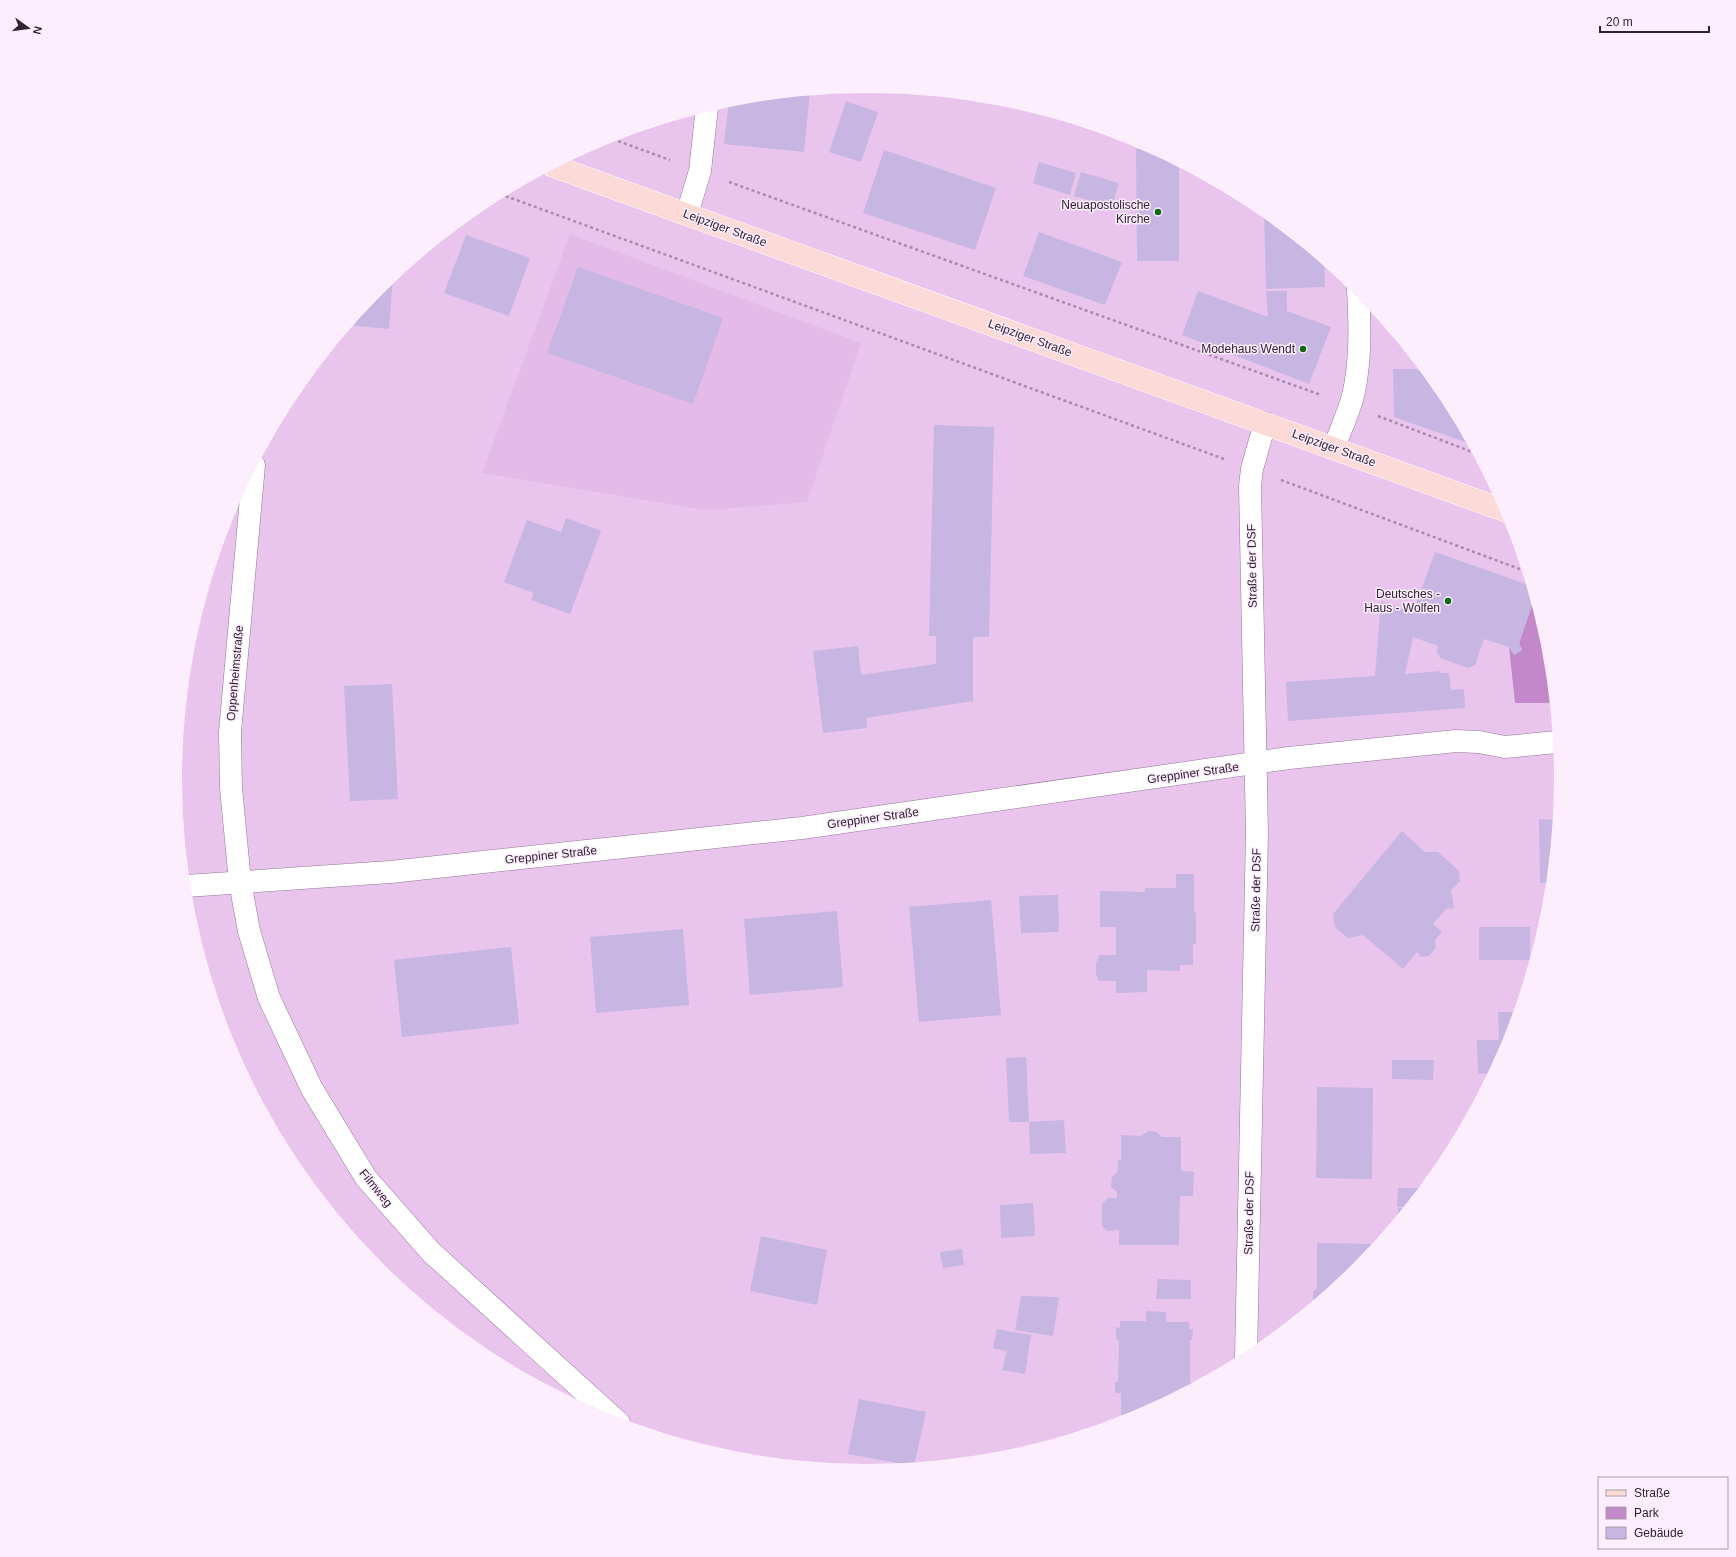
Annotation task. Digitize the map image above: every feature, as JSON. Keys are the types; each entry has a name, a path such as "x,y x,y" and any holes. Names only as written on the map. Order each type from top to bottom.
{"main road":[{"name":"Leipziger Straße","path":"558,168 1497,508"}],"street":[{"path":"687,214 700,171 706,112"},
{"path":"1334,448 1352,398 1357,369 1360,333 1359,300"},
{"name":"Straße der DSF","path":"1246,1350 1257,833 1250,486 1252,469 1265,423"},
{"name":"Oppenheimstraße","path":"240,882 231,795 230,732 253,475"},
{"name":"Greppiner Straße","path":"191,886 390,872 802,828 1256,764 1289,758 1456,741 1479,742 1505,747 1552,742"},
{"name":"Filmweg","path":"240,882 249,931 269,998 312,1089 366,1178 431,1252 608,1413"}],"path":[{"path":"617,141 832,217 1349,405 1470,451"},
{"path":"507,196 1252,469 1520,569"}],"shaded area":[{"path":"570,234 861,343 807,502 707,510 482,473"}],"green space":[{"path":"1531,607 1540,645 1549,703 1515,703 1509,647 1514,655 1522,650 1519,643"}],"building":[{"path":"810,96 804,152 724,144 728,107"},
{"path":"846,101 878,112 861,162 829,152"},
{"name":"Neuapostolische Kirche","path":"1136,149 1139,149 1179,168 1179,261 1137,261"},
{"path":"884,150 996,188 975,250 863,213"},
{"path":"1039,162 1076,173 1070,195 1033,183"},
{"path":"1081,172 1119,183 1112,207 1074,196"},
{"path":"1264,220 1324,267 1325,287 1266,289"},
{"path":"1039,232 1122,262 1105,305 1023,276"},
{"path":"466,235 530,258 509,316 444,293"},
{"path":"578,267 723,318 693,404 547,353"},
{"path":"392,285 389,329 354,326"},
{"path":"1198,291 1268,317 1266,291 1287,291 1287,311 1331,327 1309,384 1182,335"},
{"path":"1393,369 1418,370 1465,442 1394,417"},
{"path":"934,425 994,427 989,637 973,637 973,701 866,718 867,728 823,733 813,651 858,646 861,675 936,664 936,636 929,636"},
{"path":"566,518 601,531 570,614 531,600 534,593 504,582 527,520 561,532"},
{"path":"1435,552 1525,583 1531,607 1519,643 1522,650 1514,655 1509,647 1484,639 1475,665 1468,668 1440,658 1437,652 1438,646 1413,637 1405,674 1441,671 1441,673 1449,673 1451,690 1464,689 1465,708 1288,721 1286,682 1375,676 1381,601 1413,612"},
{"path":"392,684 398,799 350,801 344,686"},
{"path":"1539,819 1552,820 1545,883 1540,883"},
{"path":"1402,831 1425,852 1438,852 1459,871 1460,881 1451,890 1454,908 1446,909 1433,924 1442,932 1435,940 1436,947 1429,956 1421,957 1417,952 1403,969 1363,935 1348,938 1335,927 1333,914"},
{"path":"1176,874 1194,874 1196,944 1193,944 1193,965 1180,965 1180,971 1147,970 1147,992 1116,993 1116,981 1099,981 1096,974 1096,963 1100,955 1116,955 1116,927 1100,927 1100,891 1145,892 1145,888 1176,888"},
{"path":"1058,895 1059,932 1021,933 1019,896"},
{"path":"991,900 1001,1015 919,1022 909,907"},
{"path":"837,911 843,987 750,995 744,919"},
{"path":"1479,927 1530,927 1529,960 1479,960"},
{"path":"683,929 689,1005 596,1013 590,937"},
{"path":"511,947 519,1024 402,1037 394,960"},
{"path":"1498,1012 1512,1012 1487,1073 1478,1074 1477,1040 1499,1040"},
{"path":"1026,1057 1029,1122 1009,1122 1006,1058"},
{"path":"1392,1060 1434,1060 1433,1080 1392,1079"},
{"path":"1317,1087 1373,1088 1372,1179 1316,1178"},
{"path":"1064,1120 1066,1153 1030,1154 1029,1122"},
{"path":"1149,1131 1157,1132 1162,1137 1181,1137 1181,1171 1194,1172 1193,1196 1180,1196 1179,1245 1119,1245 1119,1230 1107,1231 1102,1226 1102,1204 1108,1198 1117,1198 1117,1192 1111,1187 1112,1177 1118,1171 1118,1160 1121,1160 1121,1135 1140,1136"},
{"path":"1398,1188 1418,1188 1403,1207 1397,1207"},
{"path":"1033,1203 1035,1236 1001,1238 1000,1205"},
{"path":"761,1236 827,1250 817,1305 750,1291"},
{"path":"1317,1243 1370,1244 1353,1263 1313,1300 1313,1292 1317,1288"},
{"path":"962,1249 964,1265 943,1268 940,1252"},
{"path":"1158,1279 1191,1280 1191,1299 1156,1299"},
{"path":"1021,1296 1059,1297 1053,1336 1015,1330"},
{"path":"1146,1311 1166,1312 1166,1322 1189,1322 1190,1329 1193,1329 1192,1340 1190,1340 1190,1383 1121,1415 1121,1393 1115,1393 1115,1382 1118,1382 1119,1340 1116,1339 1116,1327 1120,1328 1120,1321 1146,1321"},
{"path":"997,1329 1031,1335 1025,1374 1002,1370 1007,1351 993,1348"},
{"path":"859,1399 926,1412 915,1463 899,1463 848,1454"}],"place":[{"name":"Neuapostolische Kirche","path":"1158,212"},
{"name":"Modehaus Wendt","path":"1303,349"},
{"name":"Deutsches - Haus - Wolfen","path":"1448,601"}]}
